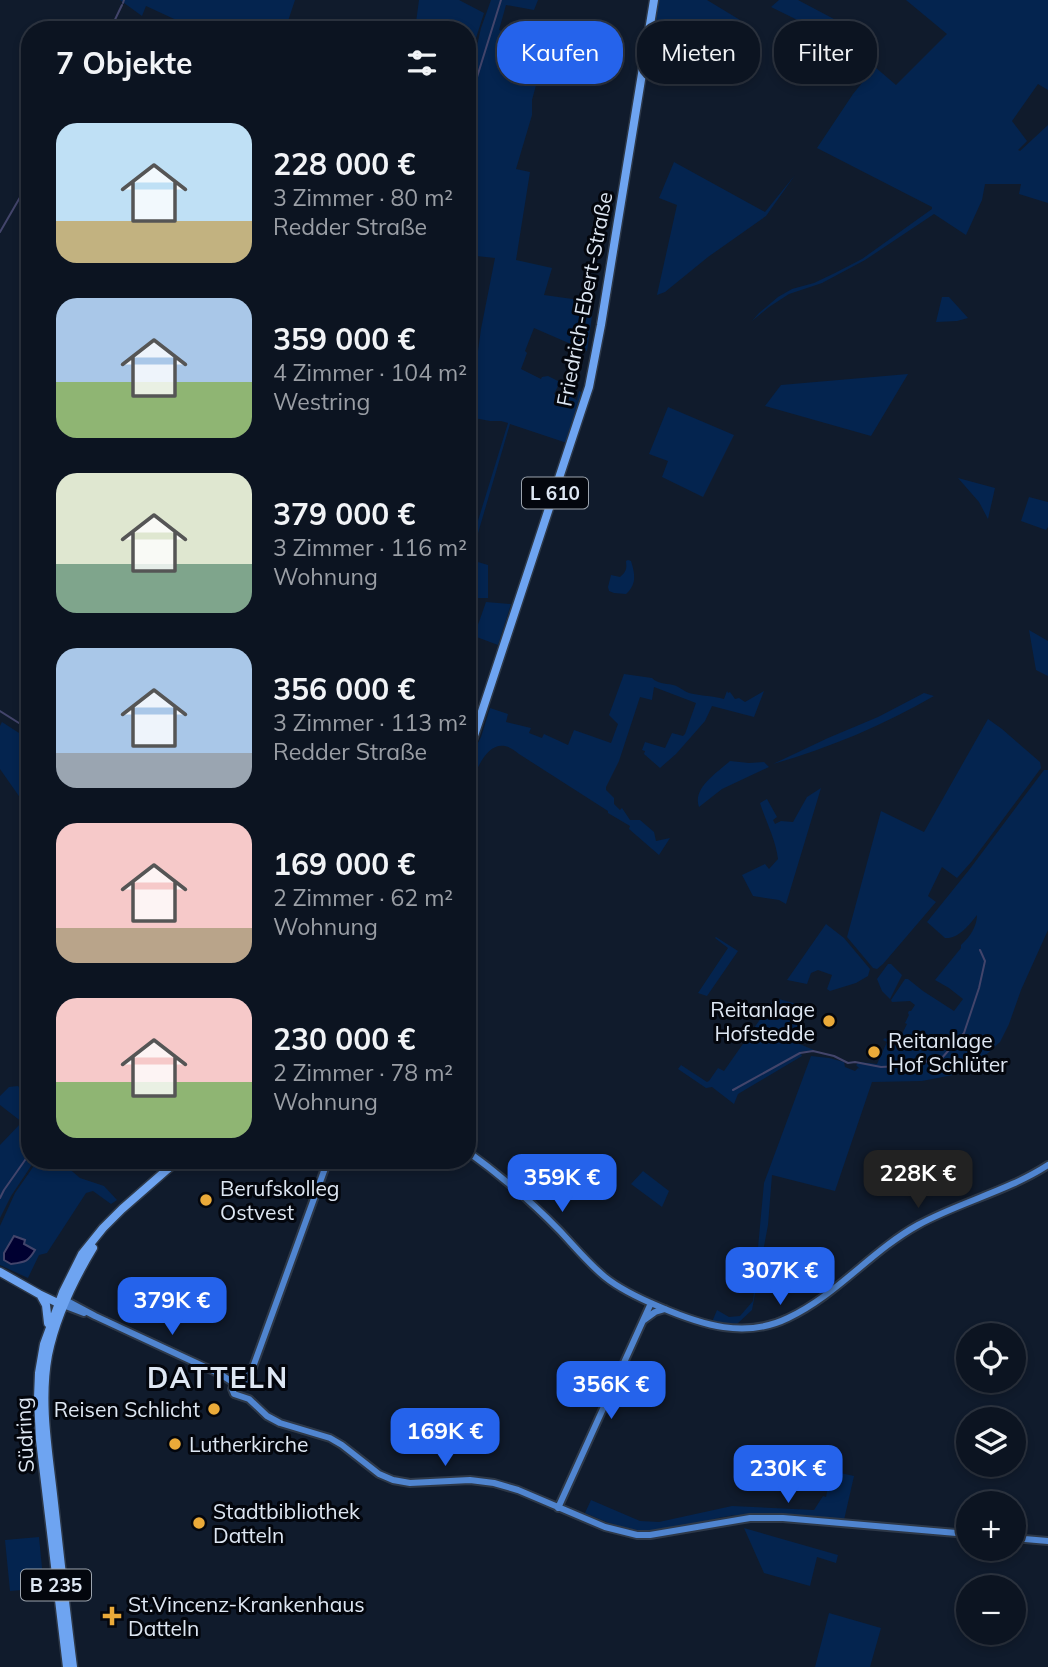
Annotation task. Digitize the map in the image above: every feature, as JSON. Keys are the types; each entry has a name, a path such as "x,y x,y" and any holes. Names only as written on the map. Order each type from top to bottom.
{"main road":[{"name":"Friedrich-Ebert-Straße","path":"476,730 589,387 654,0"},
{"name":"Südring","path":"73,1667 45,1406 48,1358 62,1301 82,1254 112,1219 168,1169"},
{"path":"4,1274 62,1301"},
{"path":"4,1274 39,1294 62,1301"},
{"name":"B 235","path":"39,1294 48,1309 47,1335"},
{"name":"Südring","path":"62,1301 47,1335 39,1373 38,1398 40,1440 67,1667"}],"street":[{"path":"476,1157 495,1171 559,1230 603,1275 646,1301 683,1317 725,1328 748,1329 769,1326 804,1310 917,1225 1029,1177 1048,1165"},
{"path":"244,1383 253,1367 325,1169"},
{"path":"62,1301 234,1383 244,1383"},
{"path":"558,1508 640,1324 646,1301"},
{"path":"640,1324 650,1315 665,1309"},
{"path":"234,1383 234,1394 245,1394"},
{"path":"244,1383 247,1387 245,1394"},
{"path":"245,1394 268,1416 280,1423 330,1438 379,1474 393,1480 410,1483 470,1480 493,1483 513,1488 605,1527 637,1535 662,1534 750,1518 783,1518 956,1533"},
{"path":"1026,1539 1048,1541"}],"shaded area":[{"path":"120,0 295,0 288,21 178,21 146,6 142,16"},
{"path":"419,0 459,0 484,13 476,38 476,21 416,21"},
{"path":"491,0 538,0 534,10 506,5 502,21 497,21 497,84 536,84 532,115 516,169 530,172 516,260 552,268 544,295 594,302 587,351 534,328 521,369 541,379 548,376 560,382 554,394 563,399 565,394 577,400 579,391 583,393 567,443 510,424 476,540 476,527 508,423 476,418 476,366 495,258 476,256 476,50"},
{"path":"659,0 707,0 740,20 740,21 655,21"},
{"path":"779,0 798,0 838,21 799,21 771,7"},
{"path":"906,0 1048,0 1048,90 1038,84 1012,121 1027,141 1018,150 1020,151 1048,125 1048,203 1019,194 1021,184 985,184 982,200 966,235 934,214 865,260 822,283 789,294 752,321 778,297 862,259 932,209 817,148 861,84 877,84 877,69 896,85 947,34"},
{"path":"674,162 765,212 795,175 766,216 708,257 665,292 657,295 677,205 659,198"},
{"path":"942,297 949,297 968,318 936,322"},
{"path":"908,374 871,436 765,406 781,385"},
{"path":"668,407 734,435 703,497 662,477 668,461 649,454"},
{"path":"958,478 995,488 988,519 979,502"},
{"path":"1029,497 1048,502 1046,530 1021,521"},
{"path":"628,560 631,561 633,570 632,586 626,594 609,591 611,575 620,577 624,574"},
{"path":"476,561 488,565 488,598 476,598"},
{"path":"486,602 511,604 498,645 476,637"},
{"path":"1029,630 1048,641 1048,676 1036,670"},
{"path":"624,674 652,678 698,695 724,699 727,691 735,699 739,698 745,702 764,691 754,717 712,706 705,721 660,768 644,754 645,751 642,750 645,742 665,748 672,733 683,736 696,703 654,687 652,700 640,697 619,761 606,790 614,798 614,804 620,810 622,808 630,820 640,820 654,832 656,841 670,838 659,855 629,829 630,826 508,747 491,749 476,772 476,746 490,708 508,714 506,722 531,728 529,733 542,738 544,734 568,745 574,730 611,743 618,724 609,715"},
{"path":"924,693 934,696 856,735 773,764 878,717"},
{"path":"988,719 1040,762 1041,768 957,878 942,867 928,896 936,902 883,964 877,969 873,968 847,937 881,811 924,832"},
{"path":"2,722 21,734 21,799 0,769"},
{"path":"730,761 764,762 769,767 722,789 699,807 699,793 703,787"},
{"path":"1044,770 1048,770 1048,930 1000,1042 964,1071 950,1072 953,1075 922,1081 872,1082 835,1191 772,1175 768,1225 752,1310 737,1324 712,1322 717,1310 729,1317 740,1316 753,1301 764,1183 811,1056 844,1062 845,1067 855,1071 860,1069 856,1065 859,1062 877,1064 887,1042 883,1040 885,1038 893,1042 896,1037 901,1036 907,1024 908,1013 915,1005 910,1001 891,1000 905,979 954,1011 963,999 935,980 970,935 977,915 964,930 950,938 945,938 927,922"},
{"path":"821,788 786,904 779,900 753,896 742,875 765,864 769,869 778,859 760,803 767,799 777,817 773,820 775,824 781,821 793,822 807,797"},
{"path":"826,924 844,938 870,969 868,976 856,983 830,991 827,989 832,975 818,970 811,973 807,984 787,980"},
{"path":"716,937 738,951 707,996 698,993 728,948"},
{"path":"888,964 902,975 890,999 882,991 877,979"},
{"path":"775,998 801,1005 790,1013 800,1016 797,1043 814,1050 800,1052 802,1056 738,1094 734,1104 712,1087 706,1088 678,1069 681,1065 707,1082 718,1068 724,1071"},
{"path":"18,1086 21,1090 21,1121 0,1105 0,1096 9,1087"},
{"path":"21,1123 21,1169 29,1169 0,1218 0,1145"},
{"path":"32,1169 70,1169 80,1178 104,1186 117,1200 111,1204 93,1191 86,1193 47,1253 39,1255 28,1278 0,1265 0,1226 15,1193"},
{"path":"643,1171 669,1191 662,1207 631,1184"},
{"path":"14,1236 25,1240 24,1244 35,1250 26,1261 11,1264 4,1260 4,1253"},
{"path":"831,1471 854,1476 844,1520 791,1515 737,1515 651,1531 615,1525 585,1513 591,1500 640,1521 659,1522 732,1506 814,1510 823,1496 826,1497"},
{"path":"744,1528 838,1555 836,1563 817,1557 810,1586 764,1573"},
{"path":"39,1537 44,1588 10,1591 5,1540"},
{"path":"829,1613 881,1628 870,1667 815,1667"}],"waterway":[{"path":"476,80 501,0"},
{"path":"114,21 122,5"},
{"path":"0,232 21,196"},
{"path":"0,711 21,724"},
{"path":"733,1090 800,1053 813,1051 848,1063 881,1067 941,1059 964,1033 985,961 980,950"},
{"path":"0,1198 21,1166"}],"place":[{"name":"Reitanlage Hofstedde","path":"829,1021"},
{"name":"Reitanlage Hof Schlüter","path":"874,1052"},
{"name":"Berufskolleg Ostvest","path":"206,1200"},
{"name":"Reisen Schlicht","path":"214,1409"},
{"name":"Lutherkirche","path":"175,1444"},
{"name":"Stadtbibliothek Datteln","path":"199,1523"},
{"name":"St.Vincenz-Krankenhaus Datteln","path":"112,1616"}],"district":[{"name":"DATTELN","path":"218,1377"}]}
